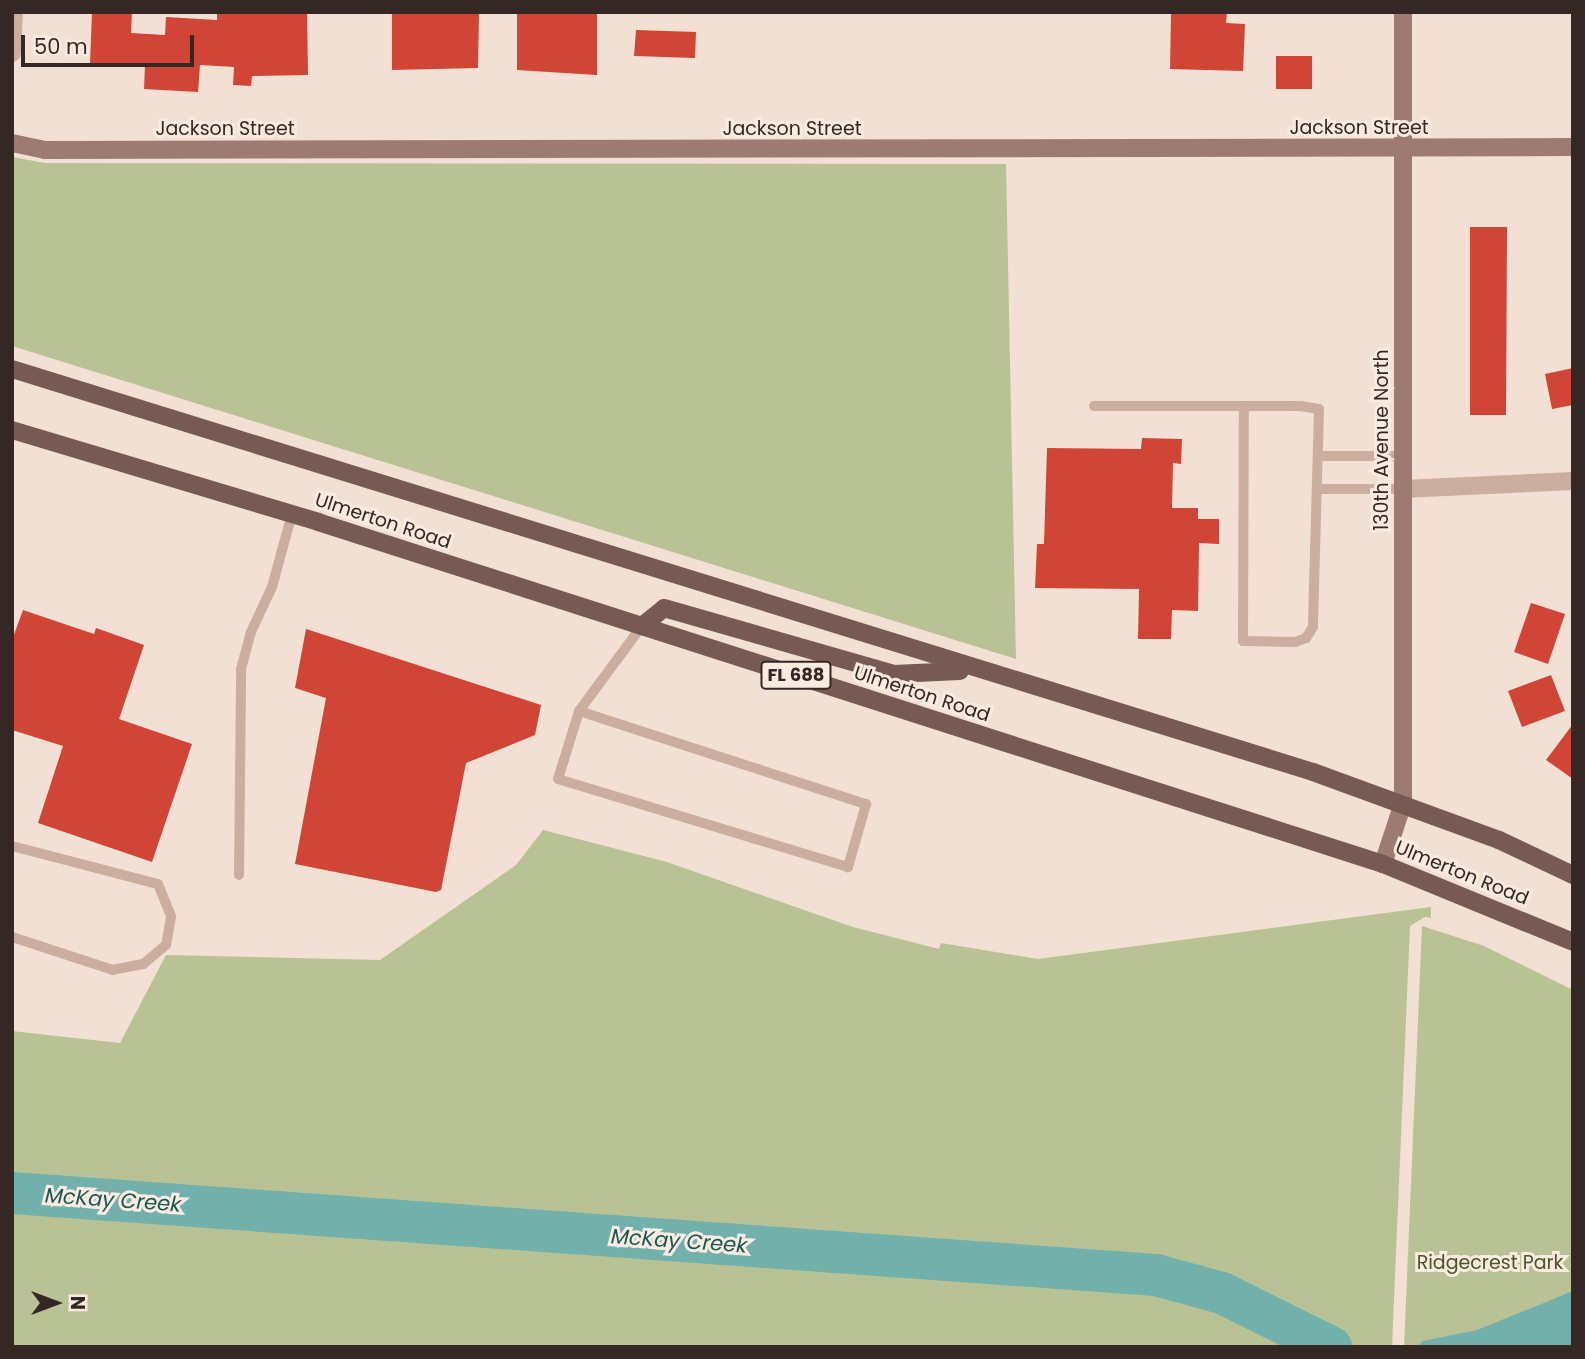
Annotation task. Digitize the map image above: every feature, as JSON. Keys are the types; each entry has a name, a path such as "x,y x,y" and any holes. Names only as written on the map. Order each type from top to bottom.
{"main road":[{"name":"Ulmerton Road","path":"14,370 1403,803 1573,875"},
{"name":"Ulmerton Road","path":"12,430 292,514 1383,864 1573,942"},
{"path":"642,626 664,608 894,674 974,671"}],"street":[{"path":"12,53 14,12"},
{"name":"130th Avenue North","path":"1383,864 1403,803 1403,12"},
{"name":"Jackson Street","path":"12,143 45,150 1573,147"},
{"path":"1403,489 1573,481"}],"lane":[{"path":"1094,406 1244,406 1319,409 1313,627 1306,638 1295,642 1243,641 1244,406"},
{"path":"1318,456 1403,456"},
{"path":"1317,489 1403,489"},
{"path":"239,875 241,669 251,632 272,587 292,514"},
{"path":"579,711 866,804 848,867 558,779 579,711 642,626"},
{"path":"12,846 158,884 171,917 166,945 143,964 113,970 12,937"}],"green space":[{"path":"12,157 45,163 1006,164 1016,659 12,346"},
{"path":"543,830 667,862 853,927 939,949 941,943 1038,959 1431,907 1431,918 1425,917 1410,926 1392,1347 12,1347 12,1031 120,1043 166,955 380,960 516,865"},
{"name":"Ridgecrest Park","path":"1422,926 1484,946 1573,990 1573,1347 1404,1347"}],"water":[{"path":"1573,1291 1573,1347 1417,1347 1423,1341 1477,1330"}],"building":[{"path":"92,12 132,12 131,33 165,35 166,17 217,20 217,12 307,12 308,75 252,76 251,86 233,85 234,67 200,65 198,92 144,89 145,65 90,64"},
{"path":"392,12 479,12 478,68 392,70"},
{"path":"517,12 597,12 597,75 517,70"},
{"path":"1171,12 1227,12 1226,23 1245,24 1243,71 1170,69"},
{"path":"636,30 696,32 695,58 634,56"},
{"path":"1276,56 1312,56 1312,89 1276,89"},
{"path":"1470,227 1507,227 1506,415 1470,415"},
{"path":"1573,368 1573,405 1552,409 1545,374"},
{"path":"1142,438 1182,439 1181,464 1173,463 1172,508 1198,508 1198,519 1219,519 1219,544 1199,543 1198,611 1172,610 1171,639 1138,639 1139,589 1035,588 1037,544 1044,544 1047,448 1141,449"},
{"path":"1531,603 1565,614 1548,664 1514,652"},
{"path":"23,610 94,634 96,628 144,645 119,719 192,744 152,862 38,823 63,746 12,730 12,640"},
{"path":"306,629 541,705 535,735 466,763 441,890 436,892 295,864 326,698 295,688"},
{"path":"1551,675 1565,711 1522,727 1508,691"},
{"path":"1573,724 1573,779 1546,760"}],"waterway":[{"name":"McKay Creek","path":"12,1193 1156,1275 1222,1293 1331,1347"}]}
